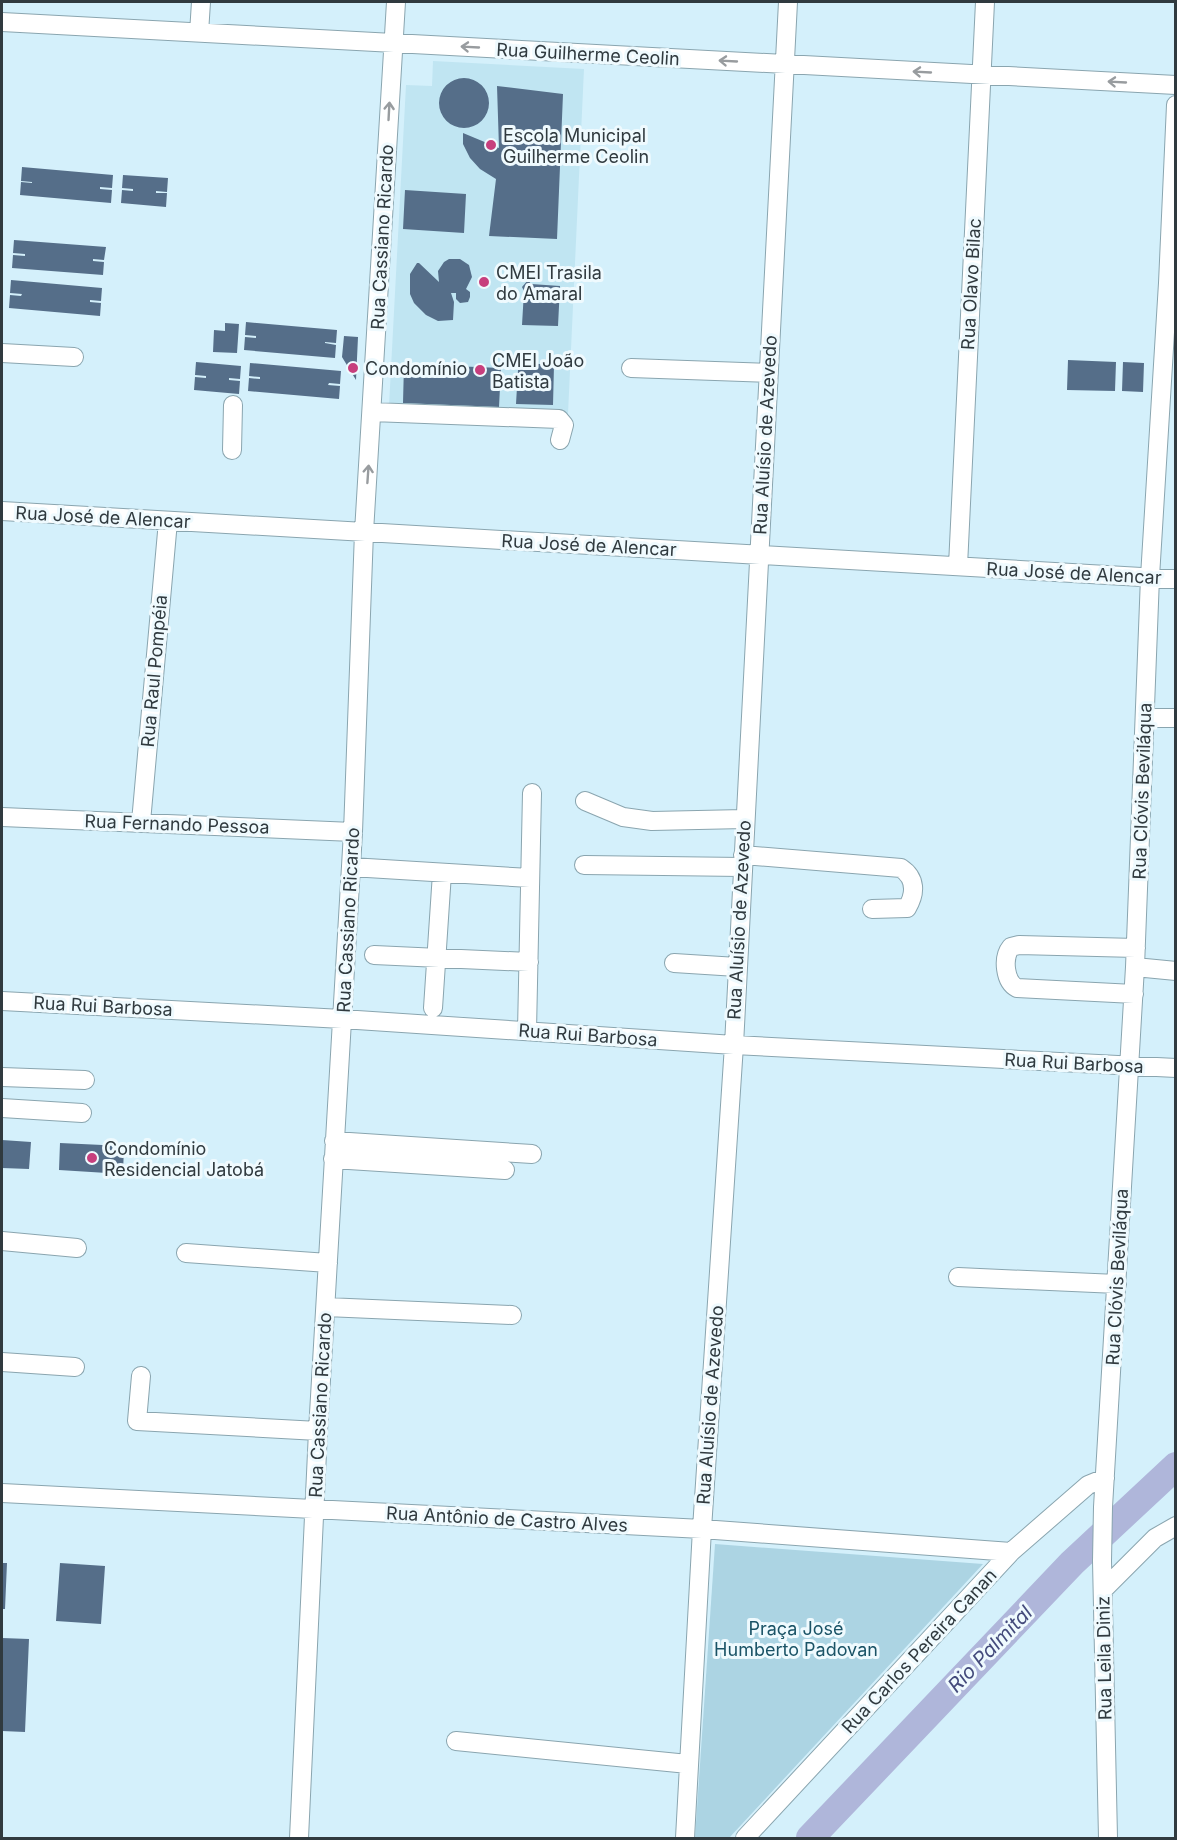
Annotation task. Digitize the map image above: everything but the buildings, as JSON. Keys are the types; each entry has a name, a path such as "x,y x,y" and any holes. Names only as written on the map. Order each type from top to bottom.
{"street":[{"path":"199,33 201,2"},
{"name":"Rua Cassiano Ricardo","path":"299,1839 318,1431 353,832 364,532 396,2"},
{"name":"Rua Aluísio de Azevedo","path":"685,1839 702,1529 734,1045 788,2"},
{"name":"Rua Olavo Bilac","path":"958,566 985,2"},
{"name":"Rua Guilherme Ceolin","path":"2,22 1176,86"},
{"name":"Rua Clóvis Beviláqua","path":"1105,1478 1134,994 1150,577 1169,366 1176,105"},
{"path":"2,353 74,357"},
{"path":"631,368 768,373"},
{"path":"232,450 233,405"},
{"path":"372,412 559,419 564,425 560,440"},
{"name":"Rua José de Alencar","path":"2,511 1176,579"},
{"name":"Rua Raul Pompéia","path":"141,822 168,521"},
{"path":"1146,718 1176,718"},
{"path":"527,1031 532,792"},
{"path":"585,801 624,817 652,820 744,819"},
{"name":"Rua Fernando Pessoa","path":"2,817 353,832"},
{"path":"584,865 743,861 901,868 910,874 913,882 912,900 907,908 872,909"},
{"path":"351,867 530,878"},
{"path":"433,1008 442,873"},
{"path":"1134,994 1017,988 1011,985 1007,978 1008,951 1011,947 1019,945 1136,948"},
{"path":"374,955 529,962"},
{"path":"674,963 737,967"},
{"path":"1135,968 1176,971"},
{"name":"Rua Rui Barbosa","path":"2,1001 342,1019 734,1045 1176,1068"},
{"path":"2,1077 85,1080"},
{"path":"2,1108 81,1113"},
{"path":"334,1150 532,1154"},
{"path":"334,1150 505,1170"},
{"path":"2,1241 77,1248"},
{"path":"186,1253 328,1263"},
{"path":"958,1277 1117,1284"},
{"path":"326,1307 512,1315"},
{"path":"2,1362 75,1367"},
{"path":"141,1376 137,1421 318,1431"},
{"path":"1088,1485 1108,1435"},
{"name":"Rua Carlos Pereira Canan","path":"745,1839 1011,1552 1088,1485 1105,1478"},
{"name":"Rua Leila Diniz","path":"1105,1478 1102,1561 1108,1839"},
{"name":"Rua Antônio de Castro Alves","path":"2,1493 702,1529 1011,1552"},
{"path":"1103,1590 1155,1538 1176,1526"},
{"path":"456,1741 688,1764"}],"shaded area":[{"path":"433,61 584,69 568,414 389,406 406,85 432,86"}],"green space":[{"name":"Praça José Humberto Padovan","path":"715,1544 983,1564 729,1838 695,1838"}],"waterway":[{"name":"Rio Palmital","path":"810,1838 1072,1563 1176,1466"}],"place":[{"name":"Escola Municipal Guilherme Ceolin","path":"491,145"},
{"name":"CMEI Trasila do Amaral","path":"484,282"},
{"name":"Condomínio","path":"353,368"},
{"name":"CMEI João Batista","path":"480,370"},
{"name":"Condomínio Residencial Jatobá","path":"92,1158"}]}
